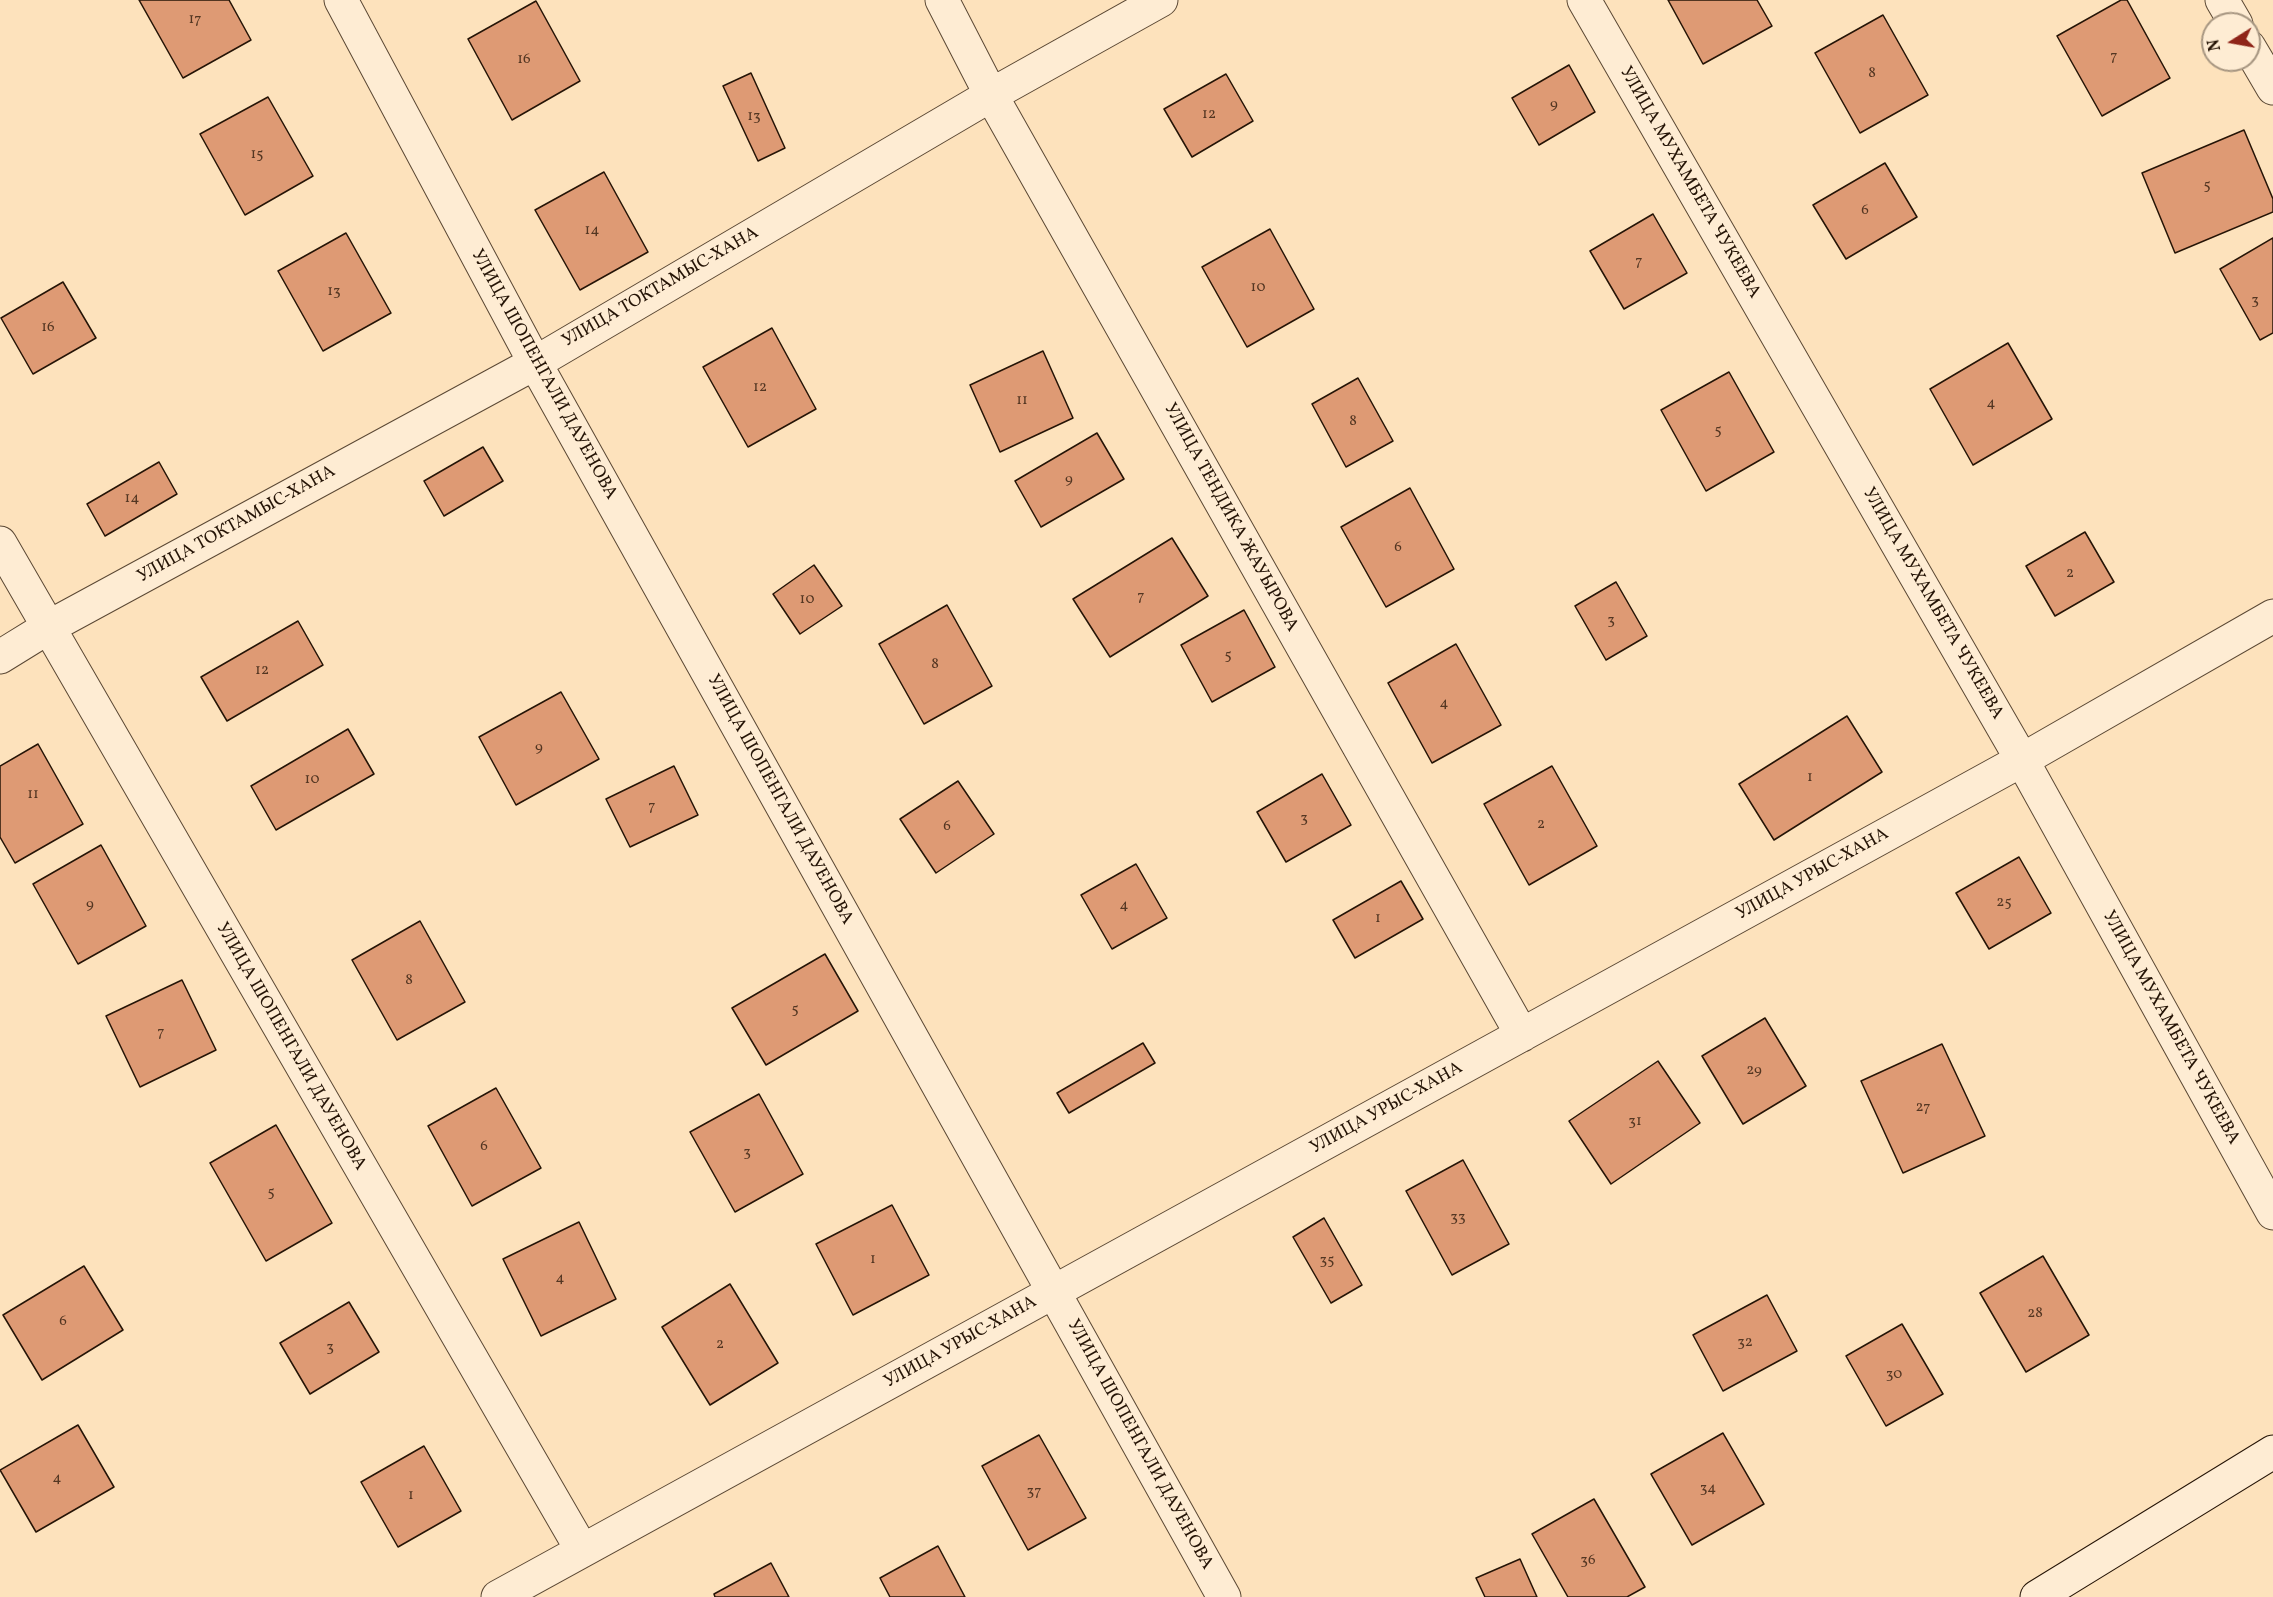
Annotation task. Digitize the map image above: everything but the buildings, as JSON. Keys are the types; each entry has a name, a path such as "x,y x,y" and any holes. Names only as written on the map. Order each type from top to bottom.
{"street":[{"name":"УЛИЦА ШОПЕНГАЛИ ДАУЕНОВА","path":"341,0 535,363 1224,1597"},
{"name":"УЛИЦА ТЕНДИКА ЖАУЫРОВА","path":"942,0 992,95 1522,1035"},
{"name":"УЛИЦА ТОКТАМЫС-ХАНА","path":"0,657 47,628 535,363 992,95 1161,0"},
{"name":"УЛИЦА МУХАМБЕТА ЧУКЕЕВА","path":"1584,0 2022,760 2273,1213"},
{"path":"2261,67 2273,88"},
{"name":"УЛИЦА ШОПЕНГАЛИ ДАУЕНОВА","path":"0,543 47,628 582,1550"},
{"name":"УЛИЦА УРЫС-ХАНА","path":"498,1597 2022,760 2273,616"},
{"path":"2037,1597 2273,1452"}]}
